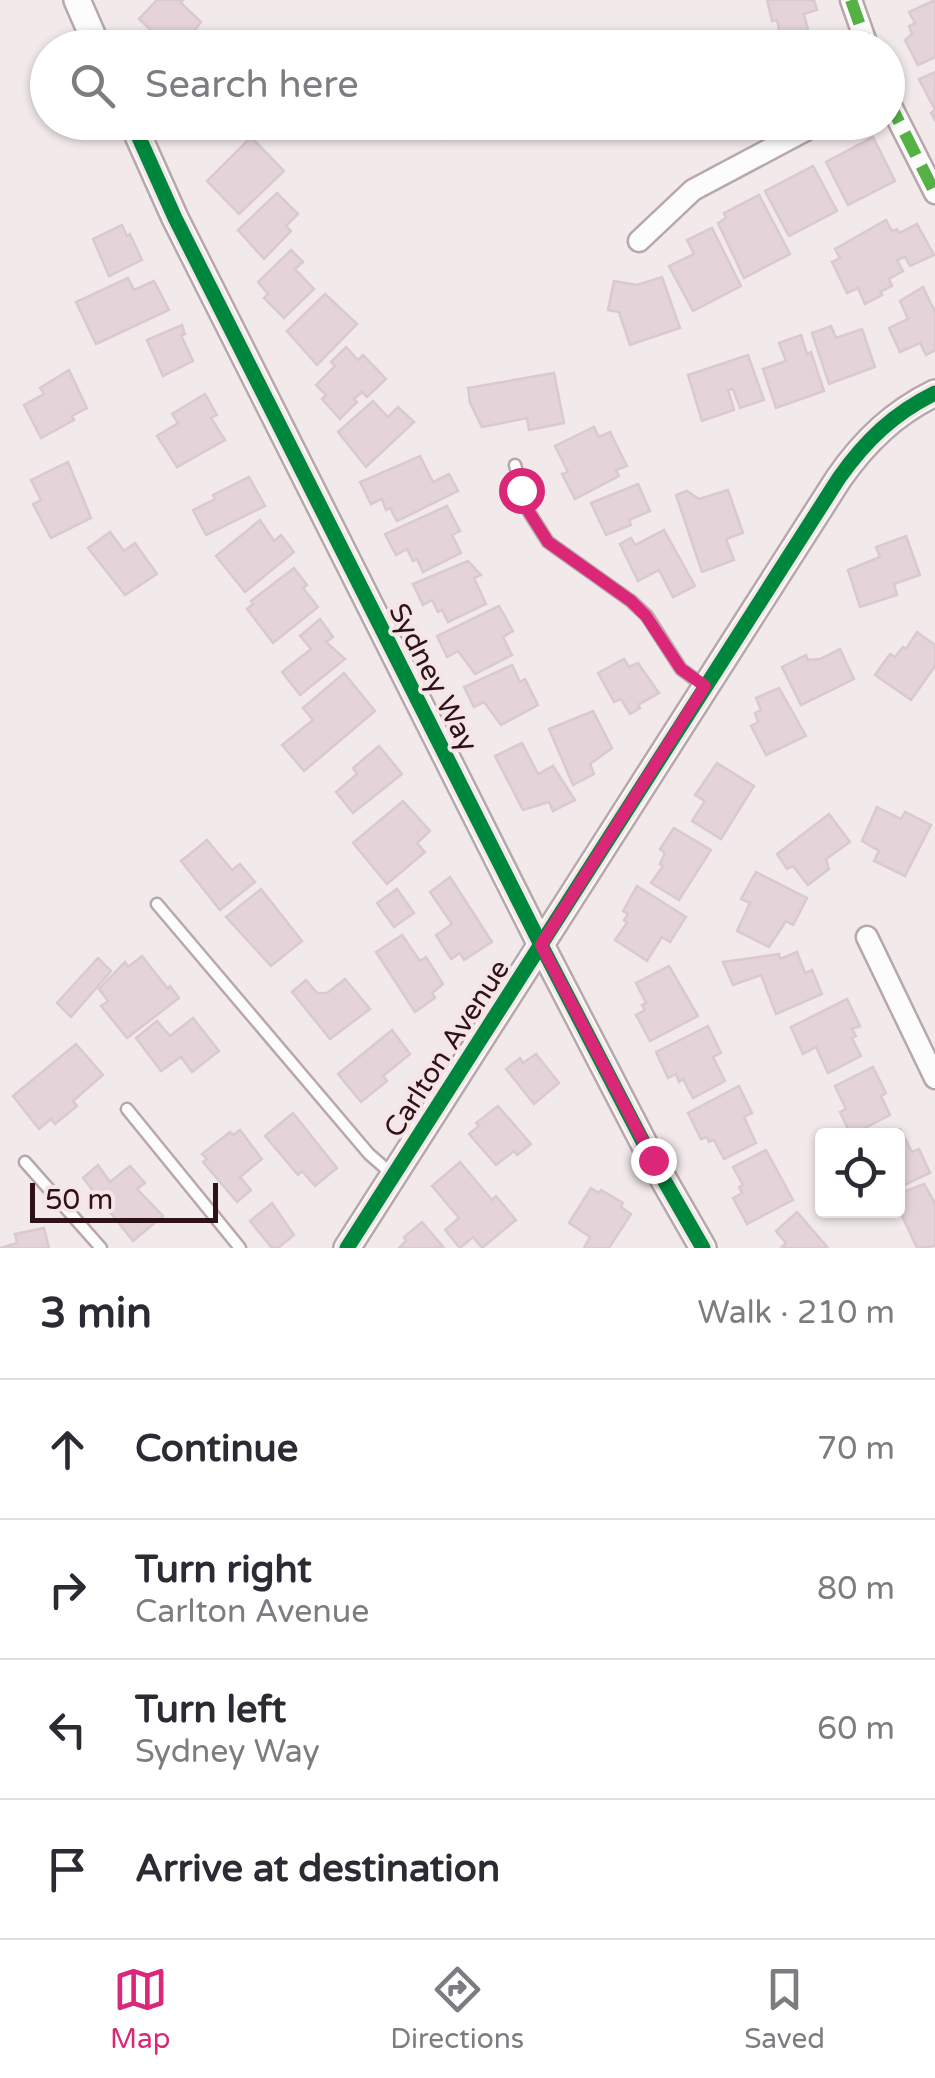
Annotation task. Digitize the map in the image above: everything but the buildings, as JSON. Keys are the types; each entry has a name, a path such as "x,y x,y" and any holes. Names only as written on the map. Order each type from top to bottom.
{"street":[{"path":"77,0 90,30"},
{"path":"852,0 862,30"},
{"path":"905,134 935,194"},
{"name":"Sydney Way","path":"140,140 184,235 541,945 703,1248"},
{"path":"639,241 693,190 787,140"},
{"name":"Carlton Avenue","path":"347,1248 851,461 891,420 935,393"},
{"path":"867,937 935,1078"}],"lane":[{"path":"516,466 529,512 548,542 631,601 646,616 681,669 705,686"},
{"path":"156,904 369,1154 394,1175"},
{"path":"128,1110 240,1248"},
{"path":"25,1162 101,1248"}],"marked path":[{"path":"851,0 862,30"},
{"path":"905,134 935,193"}],"cycle path":[{"path":"140,140 175,218 541,945 653,1161 703,1248"},
{"path":"347,1248 839,478 881,429 935,393"}],"route":[{"path":"521,490 529,512 548,542 631,601 646,616 681,669 705,686 541,945 653,1160"}]}
